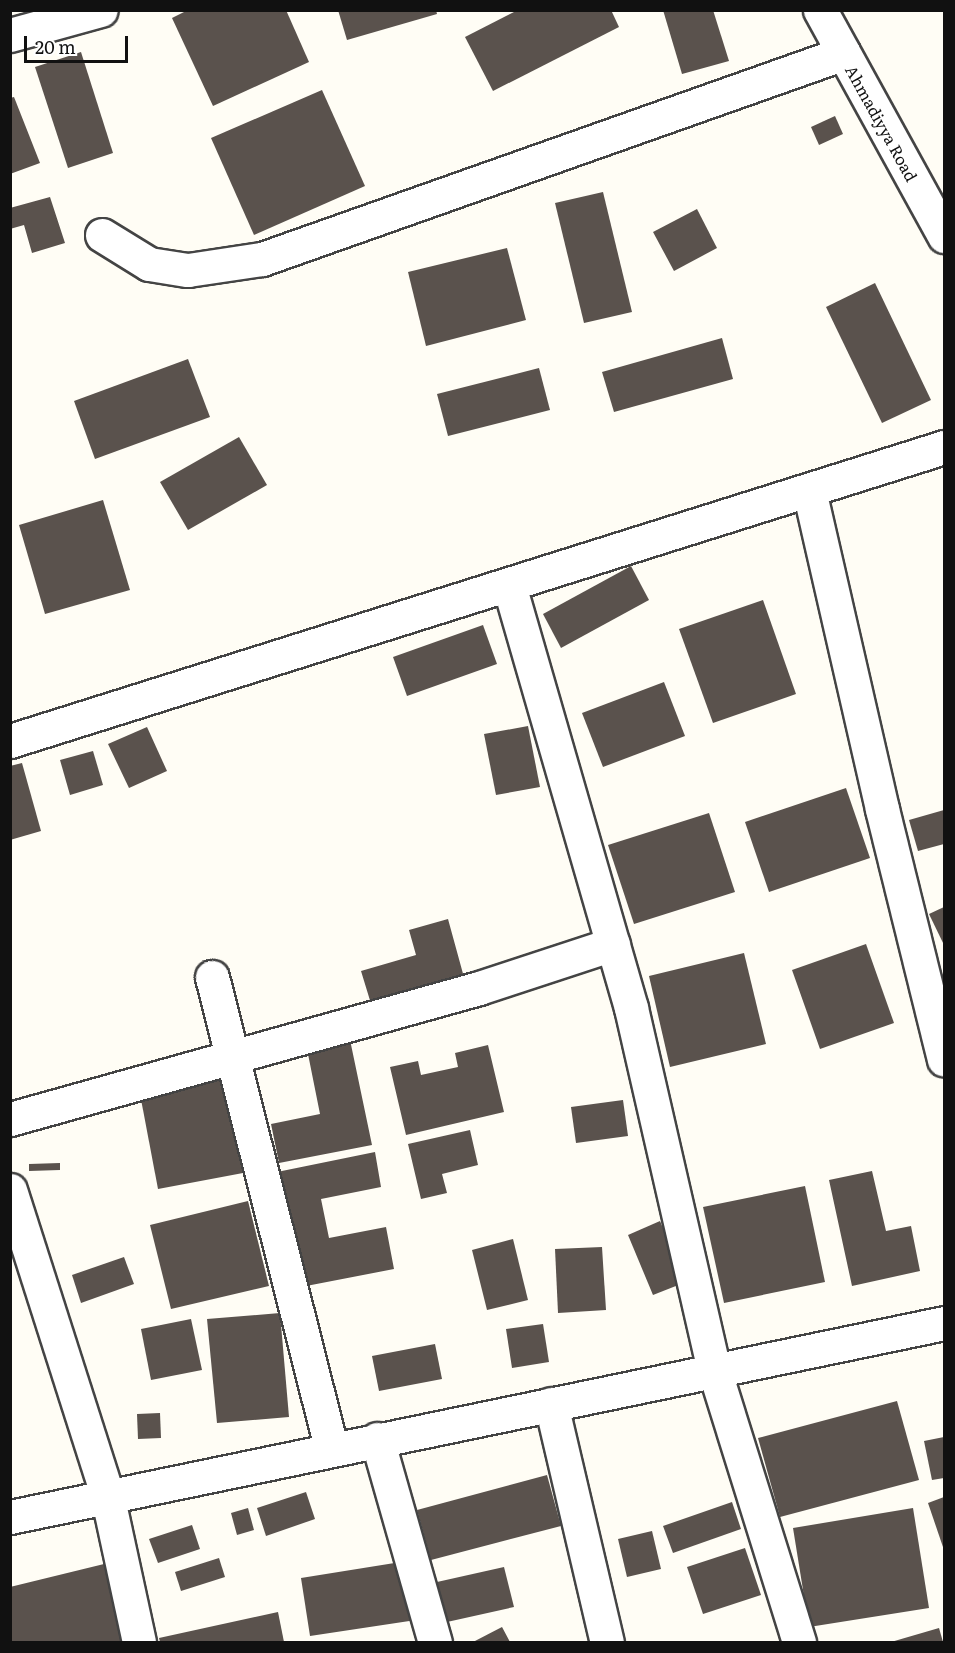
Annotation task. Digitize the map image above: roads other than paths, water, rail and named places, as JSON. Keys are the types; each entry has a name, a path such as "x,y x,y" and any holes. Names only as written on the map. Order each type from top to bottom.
{"street":[{"path":"10,35 101,10"},
{"name":"Ahmadiyya Road","path":"820,10 945,236"},
{"path":"102,235 148,264 188,270 262,259 844,53"},
{"path":"10,741 945,447"},
{"path":"809,490 936,987 945,1059"},
{"path":"509,585 613,944 714,1370 798,1642"},
{"path":"10,1119 231,1055 478,988 613,944"},
{"path":"212,977 331,1449"},
{"path":"10,1190 107,1494 140,1642"},
{"path":"10,1517 107,1494 945,1323"},
{"path":"551,1404 607,1642"},
{"path":"377,1440 435,1642"}]}
